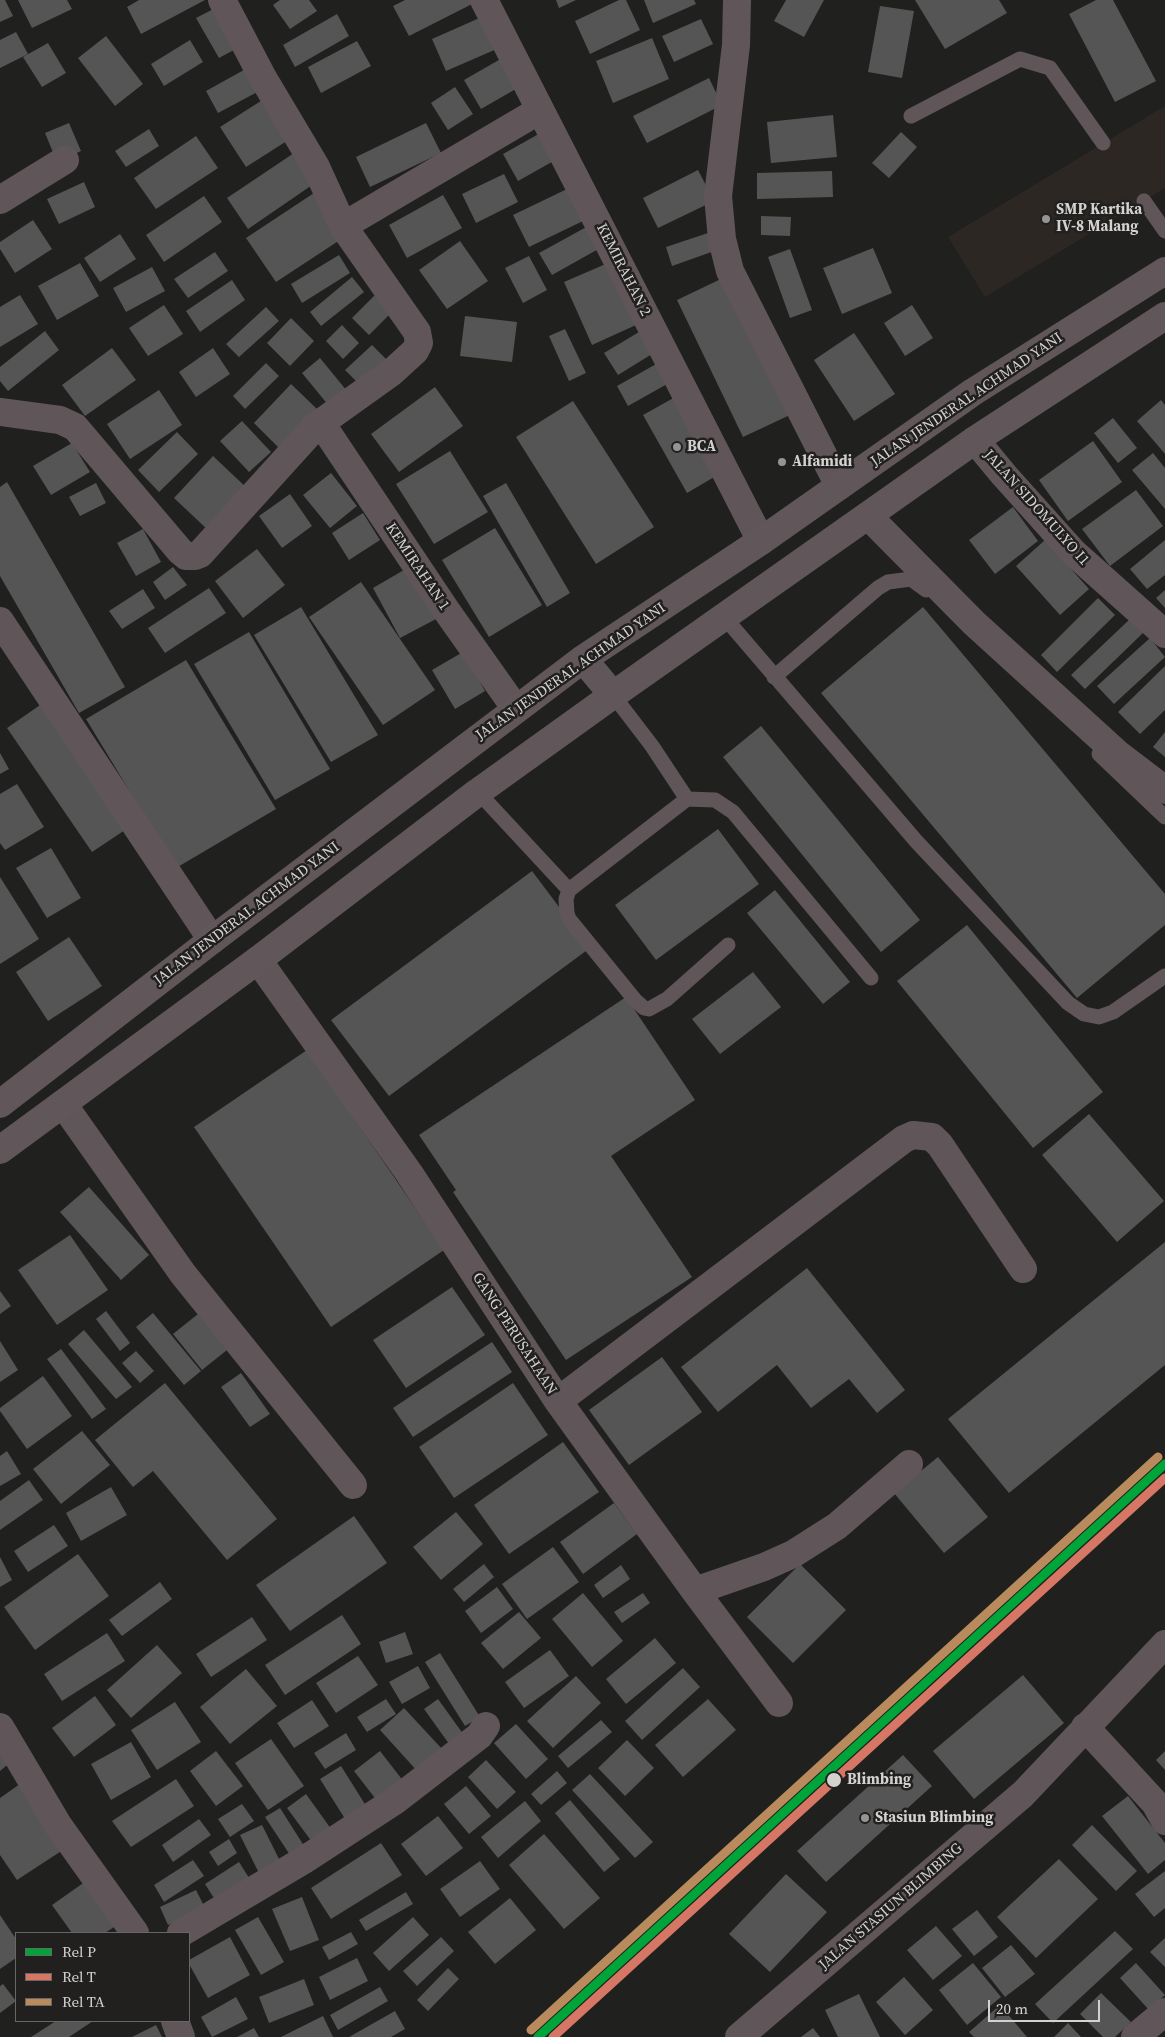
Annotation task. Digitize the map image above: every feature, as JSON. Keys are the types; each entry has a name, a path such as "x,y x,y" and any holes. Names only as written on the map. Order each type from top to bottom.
{"main road":[{"name":"JALAN JENDERAL ACHMAD YANI","path":"0,1104 516,708 584,659 761,541 973,392 1165,271"},
{"path":"0,1150 258,960 478,792 614,694 975,440 1165,316"},
{"path":"584,659 614,694"}],"street":[{"path":"0,412 60,420 75,427 180,551 186,556 192,556 200,554 321,422 392,372 414,351 419,343 418,332 343,226 316,167 263,78 222,0"},
{"name":"KEMIRAHAN 2","path":"484,0 761,541"},
{"path":"737,0 736,45 718,196 722,239 730,271 839,486"},
{"path":"343,226 540,110"},
{"path":"0,200 66,160"},
{"name":"KEMIRAHAN 1","path":"321,422 440,602 516,708"},
{"name":"JALAN SIDOMULYO I1","path":"975,440 1074,553 1165,634"},
{"path":"868,516 974,623 1118,754 1165,790"},
{"path":"0,621 212,940"},
{"name":"GANG PERUSAHAAN","path":"258,960 409,1173 558,1401 695,1592 779,1703"},
{"path":"63,1104 183,1274 353,1485"},
{"path":"558,1401 904,1139 913,1135 932,1137 940,1145 1023,1269"},
{"path":"695,1592 764,1567 793,1554 837,1526 910,1464"},
{"name":"JALAN STASIUN BLIMBING","path":"739,2037 1023,1794 1165,1644"},
{"path":"183,1932 304,1860 387,1805 479,1736 486,1726"},
{"path":"0,1727 58,1825 134,1932"},
{"path":"1085,1727 1155,1803 1165,1821"},
{"path":"1135,2037 1165,2012"},
{"path":"175,2022 181,2037"}],"lane":[{"path":"911,116 1020,59 1050,68 1103,143"},
{"path":"1146,204 1165,230"},
{"path":"774,677 878,588 888,582 911,579 918,582 1165,817"},
{"path":"724,618 916,841 1068,1003 1084,1014 1099,1017 1113,1012 1165,976"},
{"path":"614,694 652,746 687,799"},
{"path":"478,792 569,890"},
{"path":"728,945 667,999 649,1009 644,1008 635,1000 569,919 566,899 569,890 687,799 715,800 733,812 871,978"}],"shaded area":[{"name":"SMP Kartika IV-8 Malang","path":"1165,106 1165,188 985,297 948,237"}],"building":[{"path":"0,0 5,0 13,16 0,22"},
{"path":"18,0 67,0 72,9 32,28"},
{"path":"139,0 205,0 141,34 127,7"},
{"path":"280,0 309,0 317,11 290,29 273,5"},
{"path":"405,0 480,0 409,36 393,6"},
{"path":"556,0 576,0 559,8"},
{"path":"619,0 626,0 640,30 590,54 575,21"},
{"path":"644,0 694,0 696,4 653,23"},
{"path":"786,0 824,0 804,37 774,21"},
{"path":"915,0 999,0 1007,13 945,49"},
{"path":"1096,0 1113,0 1156,81 1115,102 1069,14"},
{"path":"223,4 245,44 219,58 196,18"},
{"path":"880,6 914,11 902,78 868,72"},
{"path":"337,14 349,36 295,67 283,45"},
{"path":"484,16 499,48 446,71 432,39"},
{"path":"701,19 713,44 674,62 662,36"},
{"path":"16,32 28,54 0,68 0,40"},
{"path":"106,36 143,84 115,106 78,58"},
{"path":"652,38 669,79 613,103 596,61"},
{"path":"190,40 203,62 164,86 151,64"},
{"path":"357,41 371,66 321,93 308,67"},
{"path":"48,43 66,73 42,87 23,57"},
{"path":"504,57 521,86 481,109 464,80"},
{"path":"251,66 263,89 218,113 206,91"},
{"path":"709,78 722,105 647,143 633,116"},
{"path":"455,87 473,114 448,130 431,103"},
{"path":"264,99 290,139 246,167 220,127"},
{"path":"833,115 837,157 771,163 767,122"},
{"path":"69,123 81,151 57,162 45,133"},
{"path":"426,123 441,153 370,187 356,157"},
{"path":"149,129 159,146 126,167 115,151"},
{"path":"544,131 559,158 518,181 503,154"},
{"path":"901,132 917,147 889,178 872,163"},
{"path":"196,136 218,168 156,209 134,178"},
{"path":"297,151 318,181 248,229 227,198"},
{"path":"698,170 714,201 658,228 643,198"},
{"path":"832,171 833,197 757,199 757,173"},
{"path":"504,174 518,202 476,223 462,194"},
{"path":"84,182 95,207 59,224 47,199"},
{"path":"567,189 583,221 529,247 513,215"},
{"path":"314,193 343,238 276,282 246,238"},
{"path":"443,195 462,228 407,258 389,225"},
{"path":"204,196 222,222 164,262 146,235"},
{"path":"761,216 791,217 790,236 761,235"},
{"path":"33,220 52,249 15,273 0,249 0,242"},
{"path":"590,225 602,247 552,275 539,253"},
{"path":"714,231 720,249 672,266 666,247"},
{"path":"120,234 136,259 100,282 84,258"},
{"path":"460,241 488,281 447,309 419,270"},
{"path":"873,248 892,293 842,314 823,268"},
{"path":"790,249 812,310 790,318 768,257"},
{"path":"215,252 228,271 188,298 174,279"},
{"path":"339,255 350,273 302,303 291,284"},
{"path":"529,256 547,290 523,303 505,268"},
{"path":"80,263 99,296 57,320 38,286"},
{"path":"608,263 636,325 592,345 564,282"},
{"path":"152,267 165,291 126,312 113,288"},
{"path":"352,277 364,292 321,326 310,312"},
{"path":"723,278 790,415 743,437 677,300"},
{"path":"232,280 245,300 200,332 186,311"},
{"path":"380,290 397,307 369,335 352,318"},
{"path":"20,295 38,324 0,347 0,307"},
{"path":"164,305 183,334 148,356 129,328"},
{"path":"912,305 933,338 905,356 884,323"},
{"path":"266,307 279,321 239,357 226,344"},
{"path":"465,316 517,322 512,362 460,356"},
{"path":"291,318 314,341 290,366 267,343"},
{"path":"342,325 359,343 343,359 326,341"},
{"path":"565,329 586,373 569,381 549,336"},
{"path":"45,331 59,350 8,391 0,381 0,367"},
{"path":"639,332 652,354 618,375 604,353"},
{"path":"854,333 895,394 854,421 814,360"},
{"path":"372,345 391,364 364,389 345,370"},
{"path":"112,348 136,380 85,416 62,385"},
{"path":"213,348 230,374 196,397 179,372"},
{"path":"320,358 347,391 329,406 302,373"},
{"path":"266,363 279,376 245,409 233,396"},
{"path":"658,363 669,383 628,406 617,386"},
{"path":"291,384 317,409 279,448 254,423"},
{"path":"435,387 463,426 399,472 371,434"},
{"path":"159,390 182,425 130,459 107,424"},
{"path":"677,396 721,473 687,493 643,415"},
{"path":"1161,400 1165,405 1165,454 1137,421"},
{"path":"573,401 654,527 596,564 516,437"},
{"path":"1113,418 1137,448 1118,463 1094,433"},
{"path":"242,421 271,452 249,472 220,441"},
{"path":"177,432 198,454 159,492 138,470"},
{"path":"1093,441 1122,482 1068,521 1039,480"},
{"path":"72,443 90,472 51,495 33,466"},
{"path":"450,451 488,512 434,544 396,484"},
{"path":"1153,453 1165,468 1165,509 1132,470"},
{"path":"213,456 249,490 209,531 174,498"},
{"path":"331,473 357,506 330,528 303,495"},
{"path":"7,482 125,687 79,713 0,576 0,487"},
{"path":"96,483 106,503 80,516 69,497"},
{"path":"506,483 570,593 547,607 483,496"},
{"path":"1136,490 1163,526 1110,566 1082,529"},
{"path":"290,494 312,526 282,548 259,516"},
{"path":"1013,507 1038,541 995,574 969,540"},
{"path":"363,513 380,540 349,560 332,533"},
{"path":"495,528 542,605 489,637 442,560"},
{"path":"143,529 161,562 136,576 117,543"},
{"path":"1045,540 1089,589 1060,615 1016,566"},
{"path":"1165,540 1165,575 1147,589 1130,569"},
{"path":"257,549 285,585 243,618 215,581"},
{"path":"173,567 187,585 165,600 153,582"},
{"path":"409,567 438,618 400,638 373,588"},
{"path":"361,582 435,690 383,725 309,617"},
{"path":"209,588 226,613 165,653 148,628"},
{"path":"143,589 155,608 122,629 109,611"},
{"path":"1165,590 1165,608 1156,598"},
{"path":"1098,598 1115,615 1057,672 1041,655"},
{"path":"301,607 378,735 331,762 254,635"},
{"path":"923,607 1165,894 1165,925 1077,998 821,693"},
{"path":"1130,619 1143,633 1085,689 1071,675"},
{"path":"249,632 330,769 275,800 194,664"},
{"path":"1150,638 1165,657 1114,704 1097,686"},
{"path":"463,652 485,691 455,709 432,670"},
{"path":"186,660 276,809 176,868 86,719"},
{"path":"1165,666 1165,710 1140,734 1118,712"},
{"path":"43,703 128,828 92,852 7,728"},
{"path":"761,726 920,920 881,952 723,757"},
{"path":"1165,732 1165,757 1153,747"},
{"path":"0,753 9,769 0,774"},
{"path":"17,784 44,827 5,850 0,843 0,794"},
{"path":"718,829 759,884 656,960 615,905"},
{"path":"51,848 81,898 47,918 16,868"},
{"path":"532,871 590,948 389,1096 331,1020"},
{"path":"0,877 39,939 0,964"},
{"path":"775,890 850,982 823,1004 747,913"},
{"path":"967,925 1103,1092 1033,1148 897,981"},
{"path":"69,937 102,986 48,1021 16,972"},
{"path":"753,972 781,1007 720,1054 692,1019"},
{"path":"626,997 695,1100 611,1156 692,1277 566,1360 453,1192 456,1190 419,1135"},
{"path":"307,1050 444,1250 331,1327 194,1127"},
{"path":"1089,1114 1164,1201 1117,1242 1042,1155"},
{"path":"89,1187 149,1255 121,1280 60,1212"},
{"path":"70,1235 108,1290 57,1325 18,1270"},
{"path":"1165,1242 1165,1365 1009,1493 948,1419"},
{"path":"807,1268 905,1390 877,1413 849,1379 811,1408 777,1365 718,1412 681,1367"},
{"path":"452,1287 485,1335 406,1388 373,1340"},
{"path":"0,1291 11,1306 0,1314"},
{"path":"106,1311 130,1343 120,1351 96,1319"},
{"path":"153,1313 201,1371 184,1385 136,1327"},
{"path":"198,1314 227,1350 202,1370 173,1334"},
{"path":"84,1330 132,1387 116,1399 68,1344"},
{"path":"0,1341 18,1370 0,1382"},
{"path":"492,1342 512,1372 413,1437 393,1408"},
{"path":"61,1349 106,1409 92,1419 47,1359"},
{"path":"136,1351 154,1371 140,1383 122,1363"},
{"path":"662,1357 702,1412 629,1465 589,1410"},
{"path":"241,1373 270,1414 250,1427 221,1387"},
{"path":"43,1376 72,1416 27,1449 0,1411 0,1408"},
{"path":"165,1383 277,1519 227,1560 153,1471 133,1487 95,1440"},
{"path":"513,1383 548,1435 454,1498 419,1447"},
{"path":"82,1431 110,1465 61,1504 33,1469"},
{"path":"563,1442 599,1492 509,1554 474,1505"},
{"path":"7,1451 21,1474 0,1486 0,1456"},
{"path":"938,1457 988,1517 944,1553 894,1493"},
{"path":"29,1480 43,1500 0,1530 0,1501"},
{"path":"111,1487 127,1515 81,1541 66,1513"},
{"path":"614,1503 637,1534 583,1574 560,1542"},
{"path":"456,1512 483,1544 441,1580 413,1547"},
{"path":"354,1516 387,1563 290,1631 256,1585"},
{"path":"54,1525 68,1546 28,1572 14,1551"},
{"path":"553,1547 579,1582 527,1619 502,1584"},
{"path":"78,1554 109,1596 35,1650 4,1607"},
{"path":"0,1557 12,1580 0,1587"},
{"path":"484,1564 494,1577 464,1602 453,1589"},
{"path":"800,1564 846,1610 793,1663 747,1617"},
{"path":"621,1565 630,1579 603,1598 594,1585"},
{"path":"160,1582 172,1599 122,1636 109,1620"},
{"path":"497,1587 513,1609 481,1633 465,1611"},
{"path":"583,1593 623,1641 592,1667 552,1619"},
{"path":"643,1593 650,1603 622,1623 614,1612"},
{"path":"519,1612 541,1638 503,1669 481,1643"},
{"path":"342,1615 361,1644 285,1695 265,1665"},
{"path":"252,1617 267,1640 211,1677 196,1654"},
{"path":"405,1632 413,1654 386,1663 379,1642"},
{"path":"107,1633 125,1661 62,1701 44,1674"},
{"path":"655,1638 676,1663 626,1704 606,1679"},
{"path":"157,1645 182,1673 131,1718 107,1690"},
{"path":"550,1650 569,1676 524,1708 505,1682"},
{"path":"440,1653 480,1717 465,1726 425,1662"},
{"path":"358,1656 378,1685 336,1713 316,1683"},
{"path":"418,1666 430,1688 402,1704 389,1682"},
{"path":"683,1668 700,1687 642,1740 625,1721"},
{"path":"246,1669 277,1706 230,1744 200,1707"},
{"path":"1023,1675 1064,1723 974,1799 933,1751"},
{"path":"576,1676 601,1703 553,1748 527,1721"},
{"path":"95,1696 116,1725 74,1757 52,1728"},
{"path":"386,1699 396,1714 367,1732 357,1717"},
{"path":"438,1699 466,1738 452,1748 424,1709"},
{"path":"708,1699 736,1730 683,1777 655,1745"},
{"path":"312,1700 329,1726 294,1748 277,1723"},
{"path":"175,1702 201,1742 157,1770 131,1730"},
{"path":"404,1708 443,1750 419,1773 380,1730"},
{"path":"601,1720 612,1732 568,1768 558,1756"},
{"path":"516,1724 548,1759 526,1779 494,1743"},
{"path":"346,1733 356,1750 325,1769 314,1753"},
{"path":"271,1739 304,1786 268,1810 235,1763"},
{"path":"627,1740 654,1768 625,1796 598,1768"},
{"path":"131,1742 151,1777 111,1800 91,1764"},
{"path":"0,1746 12,1761 0,1771"},
{"path":"216,1751 243,1786 216,1806 190,1771"},
{"path":"380,1751 404,1782 378,1802 354,1771"},
{"path":"1165,1751 1165,1770 1156,1760"},
{"name":"Stasiun Blimbing","path":"903,1755 932,1786 826,1882 797,1851"},
{"path":"486,1760 516,1792 497,1809 468,1777"},
{"path":"341,1766 368,1809 347,1822 320,1779"},
{"path":"557,1771 567,1783 541,1805 531,1794"},
{"path":"590,1774 653,1842 635,1858 572,1790"},
{"path":"27,1779 72,1844 17,1880 0,1855 0,1798"},
{"path":"176,1779 194,1806 131,1847 112,1821"},
{"path":"466,1786 491,1816 469,1834 444,1804"},
{"path":"306,1794 334,1833 315,1846 287,1808"},
{"path":"1128,1796 1165,1843 1165,1860 1148,1874 1102,1816"},
{"path":"570,1800 620,1859 604,1872 555,1813"},
{"path":"525,1801 541,1821 498,1858 481,1837"},
{"path":"242,1804 254,1821 230,1837 218,1819"},
{"path":"280,1808 306,1849 292,1858 265,1817"},
{"path":"438,1816 463,1848 426,1876 401,1844"},
{"path":"199,1819 211,1835 173,1862 162,1845"},
{"path":"262,1825 282,1865 260,1875 240,1835"},
{"path":"1092,1825 1137,1871 1116,1891 1072,1845"},
{"path":"544,1834 600,1898 564,1929 509,1865"},
{"path":"229,1839 237,1853 218,1866 209,1852"},
{"path":"381,1843 402,1875 331,1919 311,1888"},
{"path":"1059,1859 1098,1899 1036,1958 997,1917"},
{"path":"193,1860 204,1876 164,1902 154,1885"},
{"path":"480,1861 500,1889 460,1917 440,1889"},
{"path":"239,1862 251,1881 217,1903 205,1884"},
{"path":"1165,1871 1165,1908 1154,1917 1135,1894"},
{"path":"786,1874 827,1912 770,1972 729,1934"},
{"path":"89,1879 120,1923 106,1932 71,1932 52,1905"},
{"path":"196,1890 205,1908 168,1925 160,1907"},
{"path":"406,1892 413,1904 366,1931 359,1920"},
{"path":"302,1897 319,1940 290,1951 272,1909"},
{"path":"510,1898 536,1930 495,1964 468,1932"},
{"path":"977,1910 998,1937 974,1956 952,1929"},
{"path":"0,1915 15,1938 15,1959 0,1969"},
{"path":"258,1917 284,1962 261,1975 235,1930"},
{"path":"413,1917 429,1935 389,1971 373,1953"},
{"path":"936,1926 962,1956 933,1980 907,1950"},
{"path":"1115,1931 1133,1949 1053,2023 1035,2004"},
{"path":"351,1932 358,1944 329,1960 322,1947"},
{"path":"230,1937 250,1975 208,1998 190,1966 190,1959"},
{"path":"441,1937 454,1951 417,1986 403,1971"},
{"path":"1165,1938 1165,1967 1150,1952"},
{"path":"1011,1945 1035,1974 1005,1997 982,1968"},
{"path":"357,1958 368,1981 330,2000 319,1977"},
{"path":"973,1963 1001,1997 967,2025 939,1990"},
{"path":"1136,1963 1165,1995 1149,2010 1120,1978"},
{"path":"448,1968 459,1979 428,2011 417,2000"},
{"path":"904,1977 933,2010 905,2035 876,2002"},
{"path":"304,1979 314,2005 269,2023 259,1997"},
{"path":"3,1984 15,2002 0,2013 0,1986"},
{"path":"380,1987 388,2001 338,2030 330,2015"},
{"path":"1101,1993 1131,2022 1115,2037 1103,2037 1080,2014"},
{"path":"859,1994 880,2037 838,2037 825,2010"},
{"path":"236,1997 248,2019 212,2037 201,2017"},
{"path":"1000,2005 1027,2037 974,2037 969,2032"},
{"path":"395,2011 405,2029 391,2037 349,2037"},
{"path":"323,2016 333,2037 281,2037"},
{"path":"54,2022 92,2022 69,2037 31,2037"},
{"path":"1068,2023 1081,2037 1054,2037"},
{"path":"156,2025 162,2037 132,2037"},
{"path":"254,2028 259,2037 237,2037"},
{"path":"813,2028 820,2037 801,2037"}],"rail line":[{"name":"TA","path":"531,2030 1158,1457"},
{"name":"P","path":"538,2037 1165,1464"},
{"name":"T","path":"553,2037 1165,1478"}],"place":[{"name":"SMP Kartika IV-8 Malang","path":"1046,219"},
{"name":"BCA","path":"677,447"},
{"name":"Alfamidi","path":"782,462"},
{"name":"Blimbing","path":"834,1780"},
{"name":"Stasiun Blimbing","path":"865,1818"}]}
